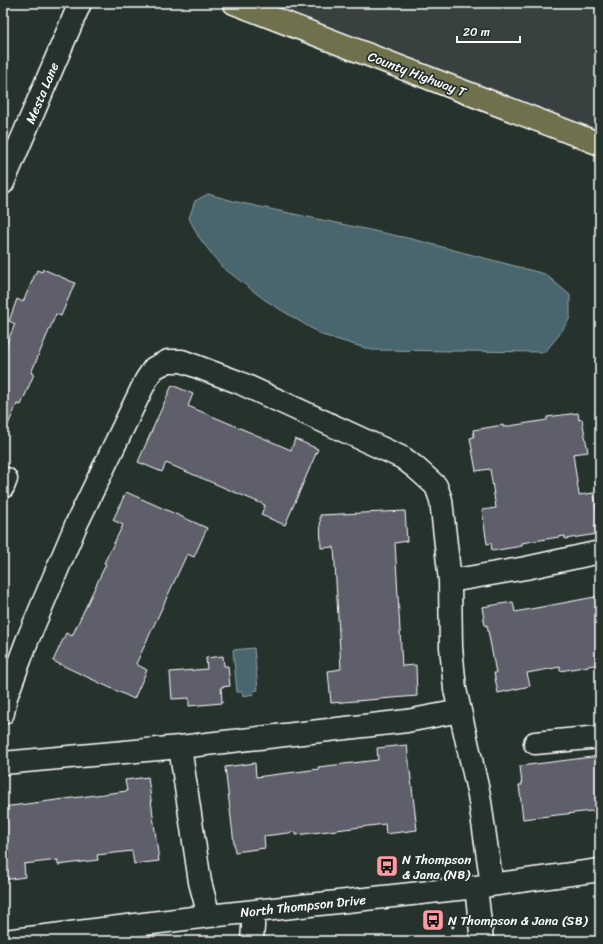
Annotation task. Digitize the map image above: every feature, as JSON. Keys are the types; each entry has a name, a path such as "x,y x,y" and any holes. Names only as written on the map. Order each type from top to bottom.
{"main road":[{"name":"County Highway T","path":"234,3 600,144"}],"street":[{"name":"Mesta Lane","path":"3,183 80,3"},
{"path":"3,713 6,697 27,641 76,525 146,380 154,368 168,361 182,361 238,382 403,458 436,486 441,500 450,581 451,647 455,689 479,795 484,886 482,941"},
{"path":"450,581 526,568 600,552"},
{"path":"3,763 180,747 407,721 460,711"},
{"path":"535,743 600,737"},
{"path":"180,747 200,882 209,916"},
{"name":"North Thompson Drive","path":"5,941 209,916 484,886 600,870"},
{"path":"252,941 254,912"}],"path":[{"path":"452,928 457,921"}],"shaded area":[{"path":"234,3 600,3 600,144"}],"water":[{"path":"208,194 237,202 412,239 545,274 570,295 570,318 559,335 545,352 372,350 322,335 265,300 221,266 198,236 189,218 195,201"},
{"path":"254,648 258,690 253,691 254,694 243,696 242,692 237,692 233,650"}],"building":[{"path":"43,269 75,283 61,316 56,314 31,373 34,374 21,405 17,404 3,436 3,352 15,324 9,321 17,299 23,302 37,270 42,272"},
{"path":"172,385 193,394 188,406 291,450 295,439 318,449 285,525 261,515 265,505 166,463 162,472 138,462"},
{"path":"578,413 579,420 582,419 588,452 573,454 579,495 594,493 599,526 595,526 597,534 565,539 565,536 522,543 522,546 492,551 491,543 487,544 482,510 496,508 490,469 476,471 470,438 474,437 473,430 547,420 547,417"},
{"path":"126,492 207,528 194,557 187,554 136,664 147,670 134,699 53,661 66,633 72,636 106,564 104,563 123,525 113,520"},
{"path":"405,511 407,541 395,543 402,666 416,665 417,696 331,703 328,671 341,669 334,547 321,548 320,515"},
{"path":"600,596 600,664 560,671 560,667 527,673 530,686 498,693 494,673 496,673 482,607 513,602 515,612"},
{"path":"223,656 224,666 228,666 230,686 221,687 222,703 189,706 189,698 172,699 170,672 207,669 206,658"},
{"path":"407,745 417,830 386,834 385,824 296,835 296,832 264,836 265,848 235,852 225,767 255,763 256,777 319,769 318,767 378,760 377,748"},
{"path":"600,756 600,810 523,819 519,785 522,785 520,766"},
{"path":"148,777 159,861 134,864 132,851 97,855 98,860 58,865 58,860 24,864 25,877 3,880 3,807 127,791 125,780"}],"place":[{"name":"N Thompson & Jana (NB)","path":"387,866"},
{"name":"N Thompson & Jana (SB)","path":"433,920"}]}
